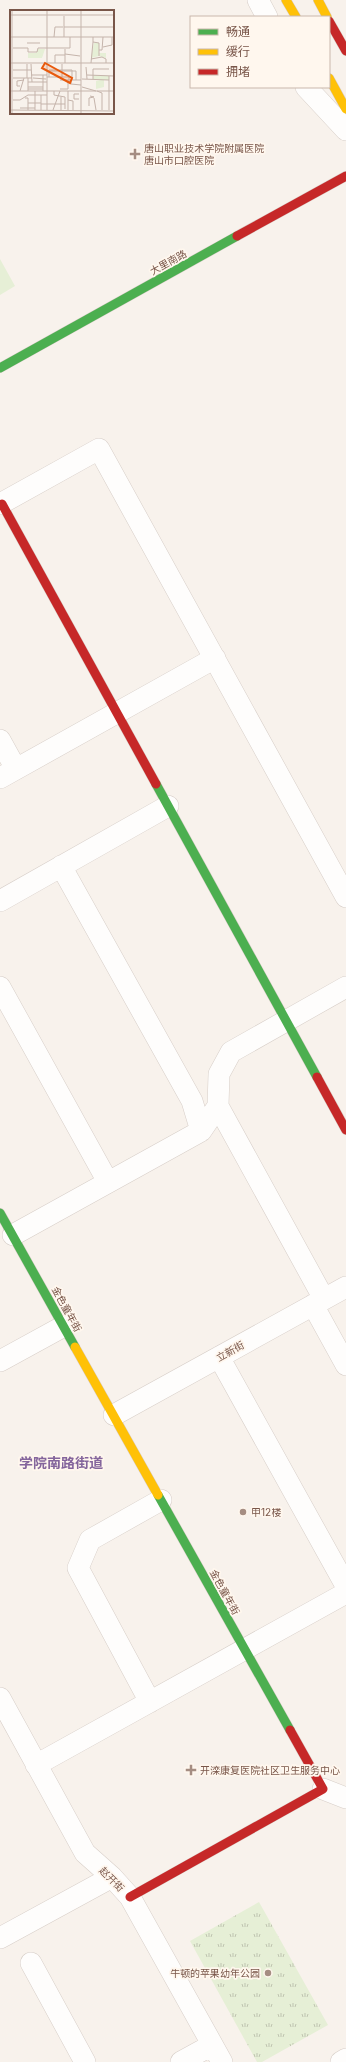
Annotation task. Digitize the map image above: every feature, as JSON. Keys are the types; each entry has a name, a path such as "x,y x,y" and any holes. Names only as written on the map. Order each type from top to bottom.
{"street":[{"path":"258,0 266,16"},
{"path":"286,0 295,16"},
{"path":"318,0 326,16"},
{"path":"330,23 346,52"},
{"path":"330,80 346,109"},
{"path":"307,88 346,130"},
{"name":"大里南路","path":"0,368 346,176"},
{"path":"346,897 99,449 1,504 346,1130"},
{"path":"0,740 8,774 215,658"},
{"path":"0,901 168,806"},
{"path":"61,866 192,1101 201,1130"},
{"path":"0,987 108,1182"},
{"path":"346,987 231,1052 219,1074 218,1106 319,1302 346,1365"},
{"path":"13,1235 201,1130 218,1106"},
{"name":"金色童年街","path":"0,1213 323,1789"},
{"name":"立新街","path":"114,1415 346,1287"},
{"path":"0,1361 64,1326"},
{"path":"219,1357 346,1586"},
{"path":"150,1702 78,1568 90,1540 161,1500"},
{"path":"36,1765 346,1593"},
{"name":"赵开街","path":"0,1698 85,1853 112,1877 130,1897 217,2053"},
{"path":"130,1897 323,1789 346,1798"},
{"path":"0,1938 112,1877"},
{"path":"31,1963 86,2062"},
{"path":"181,2062 217,2053"}],"green space":[{"path":"0,259 15,286 0,295"},
{"path":"259,1902 328,2025 262,2062 257,2062 190,1941"}],"traffic: fast":[{"path":"0,368 237,236"},
{"path":"156,784 317,1077"},
{"path":"0,1213 75,1347"},
{"path":"158,1495 290,1730"}],"traffic: slow":[{"path":"286,0 295,16"},
{"path":"318,0 326,16"},
{"path":"330,80 346,109"},
{"path":"75,1347 158,1495"}],"traffic: jam":[{"path":"330,23 346,51"},
{"path":"237,236 346,176"},
{"path":"2,504 156,784"},
{"path":"317,1077 346,1130"},
{"path":"130,1897 323,1789 290,1730"}],"place":[{"name":"唐山职业技术学院附属医院 唐山市口腔医院","path":"135,154"},
{"name":"甲12楼","path":"243,1512"},
{"name":"开滦康复医院社区卫生服务中心","path":"191,1770"},
{"name":"牛顿的苹果幼年公园","path":"268,1973"}],"district":[{"name":"学院南路街道","path":"61,1462"}]}
